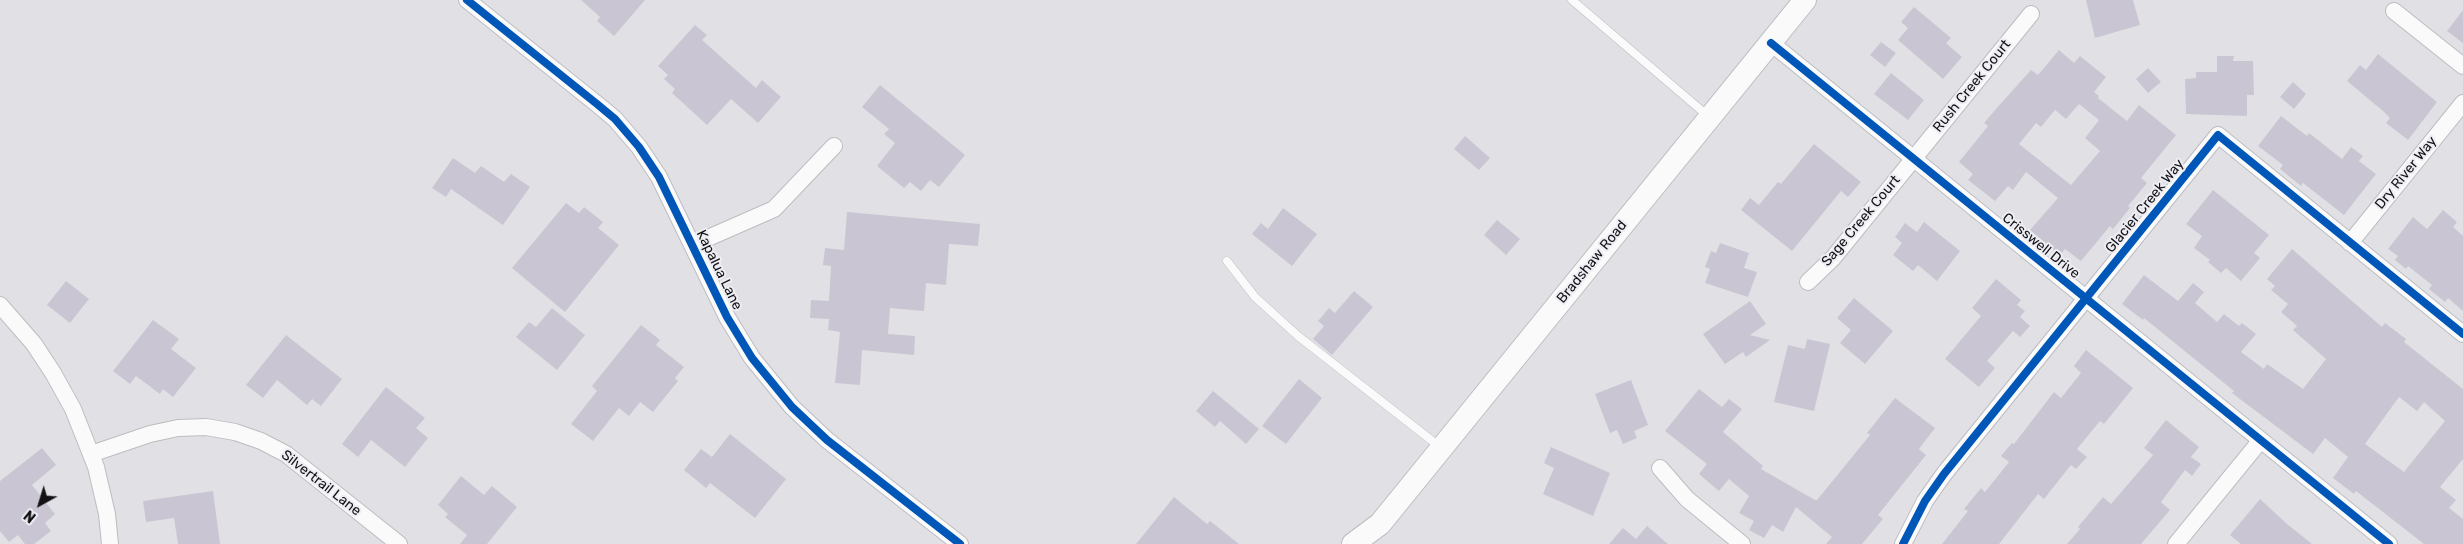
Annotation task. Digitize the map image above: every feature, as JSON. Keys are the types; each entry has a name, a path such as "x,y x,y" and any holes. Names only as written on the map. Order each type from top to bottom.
{"main road":[{"name":"Bradshaw Road","path":"1353,544 1377,534 1441,448 1805,0"}],"street":[{"name":"Kapalua Lane","path":"467,0 615,119 639,146 659,177 727,317 752,358 792,407 827,440 960,544"},
{"path":"2394,11 2463,66"},
{"name":"Rush Creek Court","path":"1914,159 2031,14"},
{"name":"Crisswell Drive","path":"1770,43 2389,544"},
{"name":"Dry River Way","path":"2350,242 2463,103"},
{"name":"Glacier Creek Way","path":"1903,544 1925,501 1944,474 2218,135 2463,334"},
{"path":"692,245 774,209 834,146"},
{"name":"Sage Creek Court","path":"1808,282 1833,258 1914,159"},
{"path":"0,306 34,344 73,409 92,454 107,514 110,544"},
{"name":"Silvertrail Lane","path":"92,454 150,434 178,428 206,427 234,432 261,441 286,454 399,544"},
{"path":"2176,544 2261,440"},
{"path":"1660,468 1687,499 1742,544"}],"lane":[{"path":"1572,0 1710,118"},
{"path":"1227,261 1255,298 1298,336 1441,448"}],"building":[{"path":"581,0 645,0 614,36 597,21 600,17"},
{"path":"2086,0 2133,0 2140,25 2095,38"},
{"path":"1914,7 1951,38 1946,43 1962,57 1943,79 1898,40 1908,28 1901,22"},
{"path":"2463,10 2463,43 2447,31"},
{"path":"695,25 707,35 702,40 756,88 762,80 781,97 758,123 731,99 707,125 672,93 675,89 664,79 668,75 658,66"},
{"path":"1881,42 1896,53 1885,67 1870,55"},
{"path":"2059,50 2074,63 2080,56 2106,77 2094,92 2099,96 2098,98 2127,121 2139,105 2176,135 2141,178 2147,183 2128,206 2130,208 2113,229 2110,226 2081,261 2065,249 2060,255 2030,230 2058,198 2026,172 2013,190 2008,186 1995,201 1968,180 1973,174 1959,162 1988,126 1984,123 2031,70 2038,75","holes":["2079,104 2099,120 2085,138 2100,151 2071,185 2019,144 2036,123 2041,127 2055,110 2066,119"]},
{"path":"2378,54 2437,102 2408,140 2386,123 2390,118 2383,111 2347,81 2360,65 2366,70"},
{"path":"2217,56 2234,56 2233,61 2253,61 2254,95 2247,95 2247,116 2186,114 2185,79 2196,78 2196,72 2217,72"},
{"path":"2148,68 2161,82 2148,93 2136,79"},
{"path":"1891,73 1924,100 1908,120 1874,94"},
{"path":"2293,82 2306,94 2294,109 2280,97"},
{"path":"880,85 965,155 939,187 930,180 921,191 910,182 904,188 877,166 895,143 884,134 889,129 862,107"},
{"path":"2281,116 2307,136 2309,133 2342,159 2351,147 2363,156 2359,161 2376,174 2344,215 2303,183 2301,186 2280,169 2283,165 2258,146"},
{"path":"1465,136 1490,158 1479,170 1454,149"},
{"path":"1814,144 1861,182 1848,197 1841,191 1792,251 1741,210 1750,198 1759,205 1778,182 1781,184"},
{"path":"453,158 475,173 481,166 504,182 511,174 530,187 503,225 451,189 446,197 432,188"},
{"path":"2213,190 2269,235 2254,253 2260,258 2241,281 2226,268 2221,273 2208,262 2210,260 2194,248 2202,236 2186,224"},
{"path":"566,203 579,213 584,207 603,222 598,228 619,245 565,312 512,268"},
{"path":"1283,208 1317,234 1292,266 1252,234 1261,223 1268,229"},
{"path":"2443,210 2457,222 2453,227 2463,236 2463,311 2448,298 2445,302 2429,289 2432,285 2408,266 2406,269 2395,260 2398,256 2388,249 2413,217 2427,229"},
{"path":"847,212 980,224 978,246 949,244 946,285 926,283 924,311 890,308 888,334 915,336 914,355 862,350 860,385 835,383 840,332 828,330 829,319 810,318 811,300 829,301 831,266 823,265 825,248 844,250"},
{"path":"1497,220 1520,239 1506,255 1484,235"},
{"path":"1924,222 1960,251 1937,281 1918,265 1913,271 1893,255 1902,243 1895,237 1905,223 1917,232"},
{"path":"1720,243 1749,253 1744,268 1757,272 1748,297 1705,283 1710,269 1705,267 1711,251 1716,253"},
{"path":"2292,249 2382,327 2385,323 2406,339 2404,342 2463,389 2463,459 2440,487 2456,500 2449,508 2463,519 2463,544 2424,544 2356,491 2354,494 2333,478 2348,457 2325,438 2313,454 2232,393 2234,391 2144,318 2143,320 2122,304 2144,275 2178,301 2193,283 2204,292 2195,303 2217,322 2224,314 2239,326 2242,323 2256,334 2241,352 2264,369 2267,364 2303,389 2326,359 2293,330 2297,326 2281,312 2288,304 2271,290 2275,286 2267,279","holes":["2399,397 2417,411 2424,402 2445,421 2404,472 2365,444"]},
{"path":"1996,279 2021,300 2017,305 2025,311 2020,317 2030,326 2020,337 2013,331 1987,361 1995,368 1979,387 1945,359 1981,316 1972,308"},
{"path":"66,281 89,299 70,323 47,305"},
{"path":"1354,291 1373,307 1332,355 1313,339 1324,326 1318,321 1329,308 1335,313"},
{"path":"1854,298 1893,331 1865,364 1840,343 1851,330 1837,318"},
{"path":"1750,301 1766,324 1750,335 1770,340 1746,357 1743,352 1725,364 1703,334"},
{"path":"552,308 585,335 557,370 516,337 529,322 536,327"},
{"path":"153,320 179,339 171,349 196,368 173,397 163,389 160,394 136,376 130,384 113,371"},
{"path":"641,325 660,340 656,345 684,367 675,378 678,381 653,412 640,402 629,416 619,408 593,441 571,424 597,391 592,386"},
{"path":"286,335 342,379 321,406 312,399 307,405 277,380 263,398 246,385"},
{"path":"1807,339 1830,344 1814,411 1774,402 1788,345 1805,349"},
{"path":"2086,350 2133,388 2104,424 2100,421 2077,449 2087,457 2076,469 2071,465 2044,499 2038,494 1999,544 1942,544 1968,511 1964,509 1981,488 1985,492 2009,462 2001,456 2012,443 2014,444 2054,392 2061,398 2081,373 2074,366"},
{"path":"1299,379 1322,398 1286,444 1262,426"},
{"path":"1631,380 1648,425 1634,431 1637,438 1623,444 1617,430 1610,433 1595,394"},
{"path":"386,387 425,418 416,428 428,438 405,467 371,440 358,457 342,444"},
{"path":"1699,389 1722,407 1729,399 1742,409 1723,432 1763,466 1761,469 1815,500 1817,500 1870,435 1867,433 1895,398 1935,428 1919,449 1926,455 1878,515 1883,519 1862,544 1826,544 1832,537 1796,507 1783,532 1772,525 1764,538 1749,530 1754,521 1739,513 1749,496 1729,479 1719,491 1699,474 1707,464 1665,431"},
{"path":"1213,391 1259,429 1246,444 1220,421 1215,427 1196,411"},
{"path":"2166,420 2199,447 2191,457 2201,464 2192,476 2185,470 2161,502 2170,510 2141,544 2067,544 2080,529 2078,527 2103,497 2111,504 2153,455 2144,448"},
{"path":"730,434 786,479 755,518 710,483 706,488 684,470 701,449 712,457"},
{"path":"1551,447 1610,473 1593,516 1543,494 1554,468 1544,463"},
{"path":"42,448 56,465 32,485 55,514 45,523 51,531 34,544 25,544 18,535 9,542 0,531 0,481"},
{"path":"461,476 484,495 492,486 517,507 487,544 460,544 467,535 445,517 448,514 438,505"},
{"path":"213,491 220,544 178,544 174,518 146,522 143,501"},
{"path":"1174,497 1207,524 1210,521 1239,544 1136,544"},
{"path":"2260,499 2312,544 2241,544 2230,535"},
{"path":"1647,526 1668,544 1609,544 1623,528 1636,539"}],"cycle path":[{"path":"467,0 615,119 639,147 659,177 727,317 752,358 792,407 827,440 960,544"},
{"path":"1771,43 2389,544"},
{"path":"1903,544 1925,501 1944,474 2218,135 2463,334"}]}
